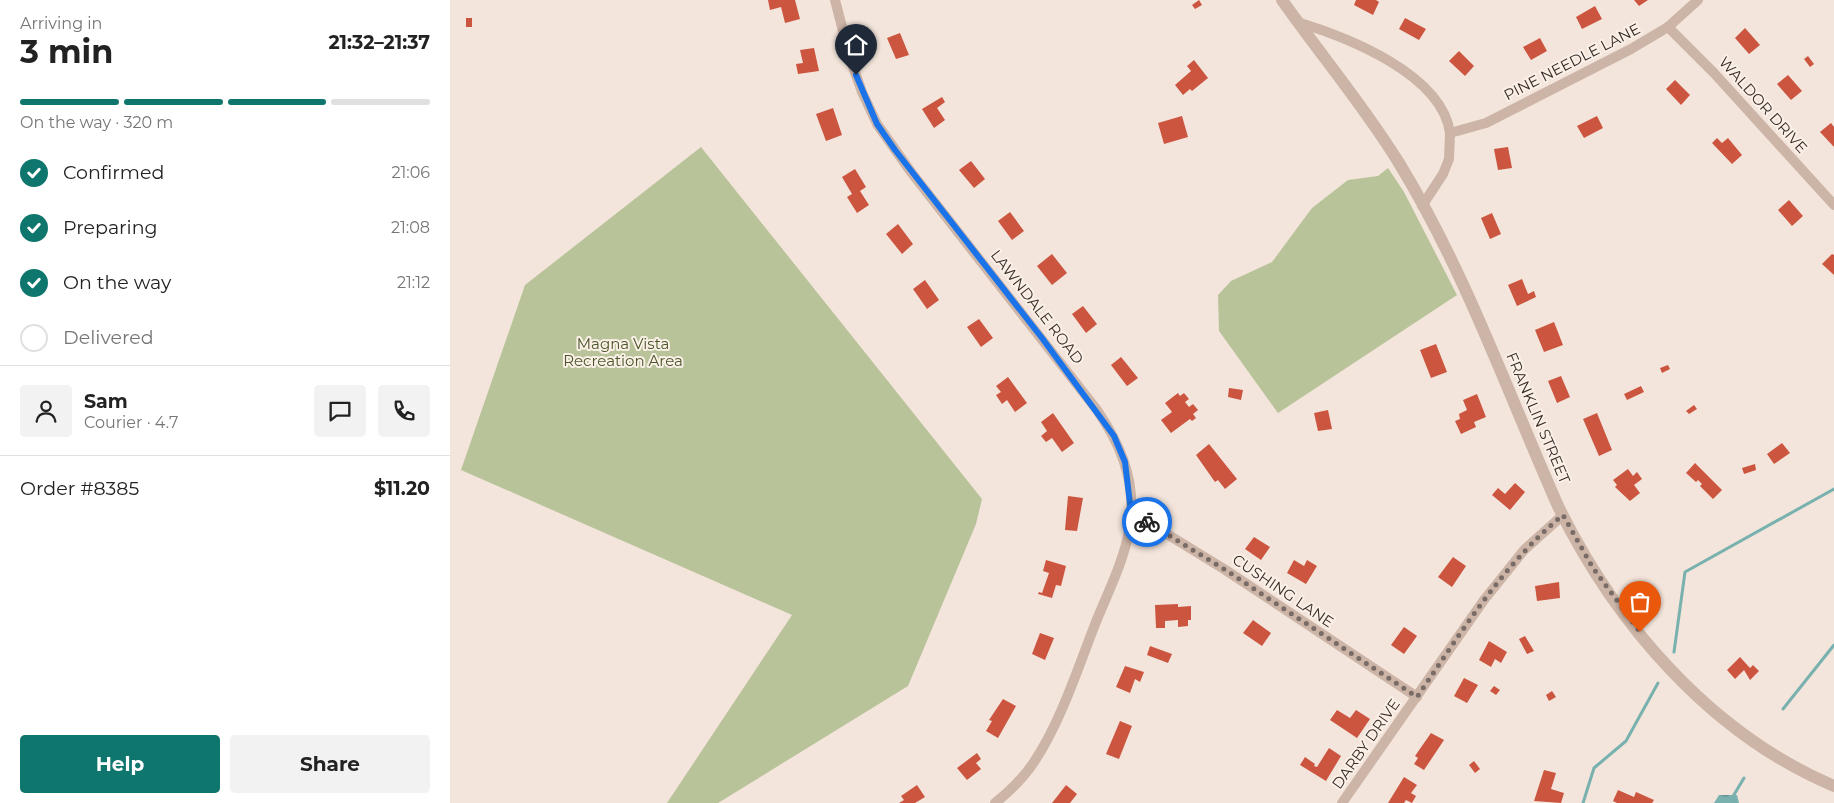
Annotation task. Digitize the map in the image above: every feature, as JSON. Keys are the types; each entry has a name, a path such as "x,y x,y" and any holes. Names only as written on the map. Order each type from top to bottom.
{"street":[{"name":"LAWNDALE ROAD","path":"835,0 850,58 862,92 877,124 911,172 1047,344 1114,436 1125,462 1131,512 1128,539 1119,567 1067,696 1034,762 1013,786 994,803"},
{"name":"FRANKLIN STREET","path":"1282,0 1378,132 1443,243 1478,316 1532,448 1573,537 1614,600 1685,686 1720,716 1769,751 1834,786"},
{"name":"PINE NEEDLE LANE","path":"1450,133 1486,123 1631,49 1668,28 1698,0"},
{"path":"1297,22 1331,32 1365,47 1417,81 1442,110 1449,123 1449,159 1443,174 1422,206"},
{"name":"WALDOR DRIVE","path":"1668,28 1714,73 1834,205"},
{"name":"CUSHING LANE","path":"1131,512 1224,569 1417,697"},
{"name":"DARBY DRIVE","path":"1342,803 1484,600 1524,550 1563,515"}],"green space":[{"name":"Magna Vista Recreation Area","path":"701,147 982,499 976,524 908,686 718,803 667,803 792,615 461,470 525,285"},
{"path":"1388,168 1404,192 1457,295 1278,413 1219,331 1218,295 1231,281 1272,262 1312,208 1348,180 1378,176"}],"water":[{"path":"1719,795 1737,795 1739,803 1714,803"}],"building":[{"path":"768,0 795,0 800,19 785,23 781,7 770,10"},
{"path":"1199,0 1202,5 1195,9 1192,5"},
{"path":"1356,0 1376,0 1379,2 1373,15 1354,5"},
{"path":"1634,0 1648,0 1639,6"},
{"path":"1595,6 1602,19 1582,29 1576,17"},
{"path":"466,18 472,18 472,27 466,27"},
{"path":"1405,18 1426,29 1419,40 1399,29"},
{"path":"1745,28 1760,45 1749,54 1735,38"},
{"path":"900,33 909,55 896,59 887,38"},
{"path":"1540,38 1547,51 1531,60 1523,47"},
{"path":"814,48 819,71 798,74 796,64 803,63 800,50"},
{"path":"1459,51 1474,66 1465,76 1449,61"},
{"path":"1808,56 1814,64 1810,67 1804,59"},
{"path":"1194,60 1208,78 1192,91 1190,89 1183,95 1175,85 1191,71 1187,66"},
{"path":"1788,75 1802,91 1791,100 1777,84"},
{"path":"1675,80 1690,95 1681,105 1666,89"},
{"path":"942,97 945,102 937,108 945,120 934,128 922,109"},
{"path":"833,108 842,135 826,141 816,114"},
{"path":"1182,116 1188,137 1164,144 1158,123"},
{"path":"1597,116 1603,128 1584,138 1577,126"},
{"path":"1831,123 1834,127 1834,147 1820,132"},
{"path":"1717,138 1722,143 1728,138 1742,155 1732,164 1712,143"},
{"path":"1508,147 1512,168 1498,170 1494,149"},
{"path":"971,161 985,179 974,188 959,170"},
{"path":"855,169 866,187 860,191 869,205 857,213 847,197 852,194 842,177"},
{"path":"1789,200 1803,216 1792,226 1778,210"},
{"path":"1010,212 1024,231 1012,240 998,221"},
{"path":"1492,213 1501,234 1490,239 1481,218"},
{"path":"898,224 913,244 902,254 886,234"},
{"path":"1052,254 1067,273 1052,285 1037,266"},
{"path":"1832,254 1834,255 1834,275 1822,264"},
{"path":"1522,279 1528,294 1534,291 1536,297 1517,306 1508,285"},
{"path":"925,280 939,300 927,309 913,289"},
{"path":"1083,306 1097,324 1086,333 1072,314"},
{"path":"979,319 993,338 981,347 967,327"},
{"path":"1554,322 1563,345 1544,352 1535,330"},
{"path":"1436,344 1447,372 1431,378 1420,350"},
{"path":"1121,357 1138,378 1127,386 1111,365"},
{"path":"1668,365 1670,369 1662,373 1660,368"},
{"path":"1561,376 1570,397 1557,403 1548,381"},
{"path":"1008,377 1027,403 1015,412 1007,400 1002,404 996,395 1001,392 996,386"},
{"path":"1641,386 1644,392 1627,400 1624,394"},
{"path":"1229,388 1243,390 1241,400 1228,397"},
{"path":"1178,393 1180,396 1184,393 1189,399 1185,402 1189,407 1193,404 1198,410 1193,414 1196,418 1192,421 1190,419 1171,433 1161,420 1172,412 1165,403"},
{"path":"1477,394 1486,417 1474,422 1476,427 1461,434 1455,421 1460,419 1459,414 1467,410 1463,400"},
{"path":"1694,405 1697,409 1689,414 1686,411"},
{"path":"1328,410 1332,429 1318,431 1314,413"},
{"path":"1053,413 1074,443 1062,452 1052,438 1046,442 1041,436 1047,431 1041,422"},
{"path":"1597,413 1612,450 1599,456 1583,419"},
{"path":"1782,443 1790,453 1774,464 1767,454"},
{"path":"1209,444 1237,479 1225,489 1218,480 1215,482 1196,455"},
{"path":"1695,463 1722,490 1713,499 1700,486 1702,484 1698,480 1696,482 1686,473"},
{"path":"1755,464 1756,470 1744,474 1742,468"},
{"path":"1628,469 1633,476 1637,472 1642,479 1634,485 1640,493 1630,501 1615,487 1617,485 1613,480"},
{"path":"1515,483 1525,492 1510,510 1492,495 1498,488 1505,494"},
{"path":"1068,496 1083,498 1077,531 1065,530"},
{"path":"1254,537 1270,547 1261,560 1245,549"},
{"path":"1453,557 1466,566 1452,587 1438,577"},
{"path":"1046,560 1066,566 1061,586 1056,585 1052,598 1038,594 1039,592 1042,593 1049,573 1043,571"},
{"path":"1294,560 1304,566 1307,560 1317,566 1306,584 1287,573"},
{"path":"1559,582 1560,598 1537,601 1535,586"},
{"path":"1178,604 1178,607 1191,606 1191,620 1188,620 1188,626 1178,627 1178,620 1165,621 1165,628 1156,628 1155,605"},
{"path":"1253,620 1271,633 1262,646 1243,633"},
{"path":"1404,627 1417,636 1404,654 1391,645"},
{"path":"1040,633 1054,638 1045,660 1032,654"},
{"path":"1525,636 1534,651 1527,654 1519,639"},
{"path":"1489,641 1507,652 1501,663 1495,659 1491,667 1479,660"},
{"path":"1150,646 1172,654 1168,663 1147,655"},
{"path":"1740,657 1750,668 1753,665 1759,671 1750,680 1744,670 1735,679 1727,670"},
{"path":"1125,666 1144,672 1140,682 1135,679 1130,693 1116,687"},
{"path":"1464,678 1478,685 1467,703 1454,696"},
{"path":"1494,686 1500,690 1496,695 1490,691"},
{"path":"1552,691 1556,697 1549,701 1546,695"},
{"path":"1003,699 1016,706 998,738 986,731 992,721 989,720"},
{"path":"1337,710 1350,718 1356,710 1370,719 1357,738 1330,720"},
{"path":"1120,721 1132,726 1119,759 1106,754"},
{"path":"1431,733 1444,740 1424,770 1414,764 1418,758 1415,756"},
{"path":"1329,748 1341,756 1326,781 1300,765 1305,757 1317,767"},
{"path":"977,753 981,759 976,763 981,769 967,780 957,768"},
{"path":"1474,761 1480,769 1475,773 1469,765"},
{"path":"1544,770 1556,773 1551,789 1564,793 1561,803 1534,801"},
{"path":"1404,777 1417,785 1411,793 1416,796 1412,803 1406,800 1404,803 1388,803"},
{"path":"917,785 925,797 915,803 899,803 904,800 901,796"},
{"path":"1066,785 1077,794 1070,803 1052,803"},
{"path":"1618,790 1634,797 1636,792 1654,800 1652,803 1617,803 1613,801"}],"waterway":[{"path":"1674,652 1685,572 1834,489"},
{"path":"1783,709 1834,645"},
{"path":"1583,803 1594,768 1626,741 1658,683"},
{"path":"1729,803 1744,778"}],"way so far":[{"path":"1147,522 1224,569 1417,697 1484,600 1524,550 1563,515 1573,537 1614,600 1640,632"}],"route":[{"path":"856,75 877,124 895,150 1042,338 1097,410 1114,436 1125,462 1129,480 1131,512 1147,522"}]}
